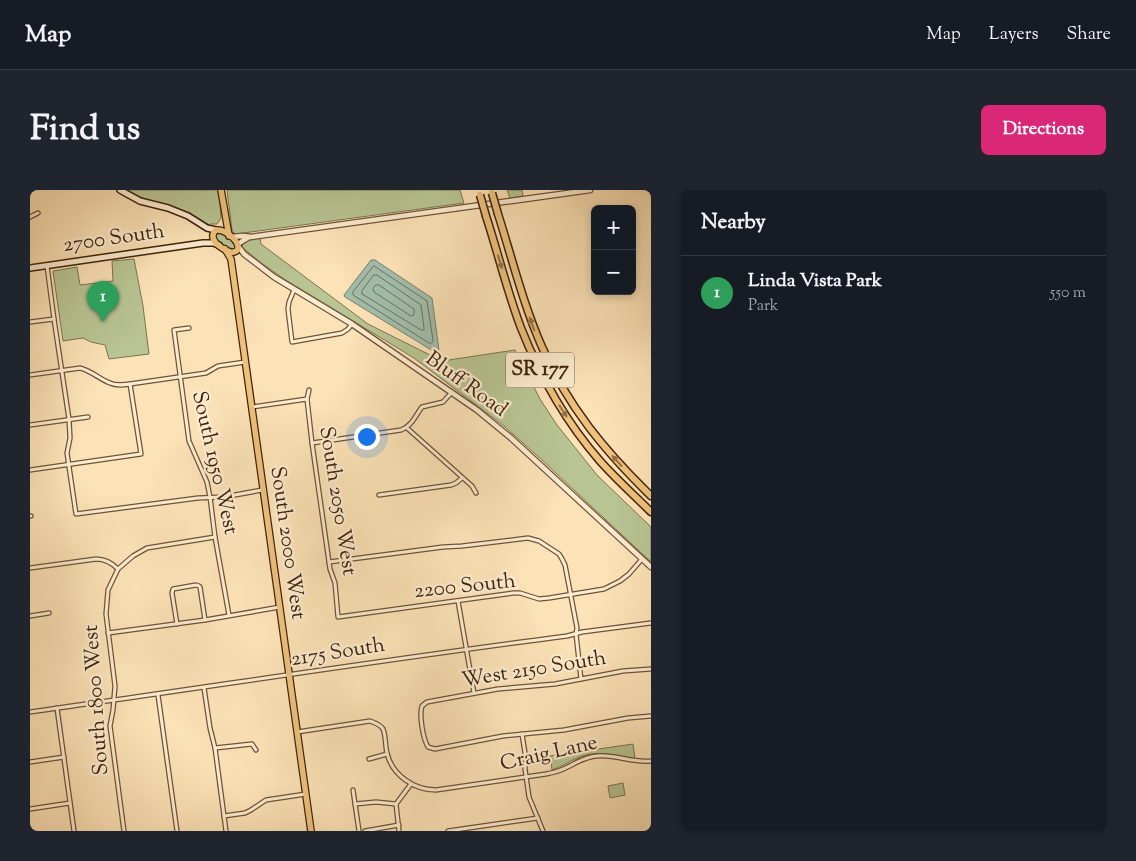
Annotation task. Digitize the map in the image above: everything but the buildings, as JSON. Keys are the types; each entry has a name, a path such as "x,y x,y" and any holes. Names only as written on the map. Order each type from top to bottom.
{"highway":[{"name":"SR 177","path":"491,192 532,323 559,382 600,443 651,496"},
{"name":"SR 177","path":"479,193 521,326 536,363 550,389 573,427 599,459 651,512"}],"main road":[{"path":"120,190 140,201 168,208 188,216 204,227 222,231 237,241 237,248 231,259"},
{"path":"221,190 230,237"},
{"path":"212,237 213,232 222,225 225,215"},
{"path":"204,227 214,241 229,252 237,248"},
{"name":"2700 South","path":"203,243 212,237"},
{"name":"2700 South","path":"30,268 203,243 223,247"},
{"name":"South 2000 West","path":"223,247 231,259 311,831"}],"street":[{"path":"541,190 542,197"},
{"path":"230,237 251,237 590,190"},
{"path":"30,217 38,213"},
{"path":"237,248 244,240 251,237"},
{"name":"Bluff Road","path":"237,248 267,272 352,324 477,410 651,566"},
{"path":"47,265 70,419 70,438 67,453 76,514 264,490"},
{"path":"294,290 288,309 292,342 342,333 352,324"},
{"path":"30,322 54,319"},
{"name":"South 1950 West","path":"189,328 174,330 180,377 189,441 207,482 228,615"},
{"path":"30,375 80,368 118,385 206,373 218,366 245,362"},
{"path":"30,470 141,454 130,384"},
{"name":"South 2050 West","path":"309,390 308,399 312,443 330,569 335,583 338,617"},
{"path":"312,443 402,430 413,422 422,408 443,402 452,392"},
{"path":"252,407 308,399"},
{"path":"30,425 88,417"},
{"path":"407,428 472,486 476,493"},
{"path":"379,495 451,485 462,478"},
{"path":"30,568 102,559 118,569 133,556 147,548 215,537"},
{"path":"329,562 528,538 540,541 559,554 565,565 577,628 581,679"},
{"name":"2200 South","path":"338,617 513,593 549,598 604,589 612,586 629,574 642,558"},
{"name":"South 1800 West","path":"118,569 108,590 106,614 114,679 114,700 110,726 124,831"},
{"path":"176,624 173,589 196,585 200,587 206,620"},
{"path":"458,601 474,693"},
{"path":"108,633 206,620 280,607"},
{"path":"30,616 49,613"},
{"name":"2175 South","path":"30,712 651,623"},
{"name":"West 2150 South","path":"522,734 435,749 428,747 425,742 420,712 422,706 427,702 474,693 555,684 623,671 651,668"},
{"path":"204,688 215,748 226,831"},
{"path":"158,694 177,831"},
{"path":"57,708 74,831"},
{"path":"543,831 530,797 522,734 564,730 628,718 651,716"},
{"path":"297,732 370,721 378,724 383,729 389,760 396,772 411,784 396,804 400,831"},
{"path":"215,748 252,744 256,750"},
{"path":"369,759 387,754"},
{"name":"Craig Lane","path":"411,784 423,789 436,790 527,777 560,770 582,759 595,756 611,756 634,761 651,761"},
{"path":"30,762 64,757"},
{"path":"353,790 359,831"},
{"path":"224,816 245,813 266,800 306,794"},
{"path":"355,804 376,802 396,804"},
{"path":"30,809 70,803"},
{"path":"448,831 538,818"},
{"path":"365,831 399,825"}],"green space":[{"path":"127,190 219,190 221,218 217,224 209,225 190,213 143,198"},
{"path":"227,190 460,190 464,203 236,234 232,230"},
{"path":"507,190 522,190 523,196 510,198"},
{"path":"217,232 235,242 235,249 227,248 216,240 215,234"},
{"path":"260,237 261,244 368,324 442,361 515,350 540,399 557,425 597,475 651,527 651,562 504,426 414,358 284,279 242,247 242,243 246,240"},
{"path":"134,259 143,306 149,354 109,359 105,345 83,338 63,341 53,271 77,267 80,285 113,281 112,261"},
{"path":"633,744 635,759 606,754 592,754 577,758 552,770 550,756"},
{"path":"623,783 625,795 610,798 608,786"}],"water":[{"path":"371,260 375,260 432,298 439,350 437,352 345,297 344,295"}],"place":[{"name":"Linda Vista Park","path":"103,322"}]}
